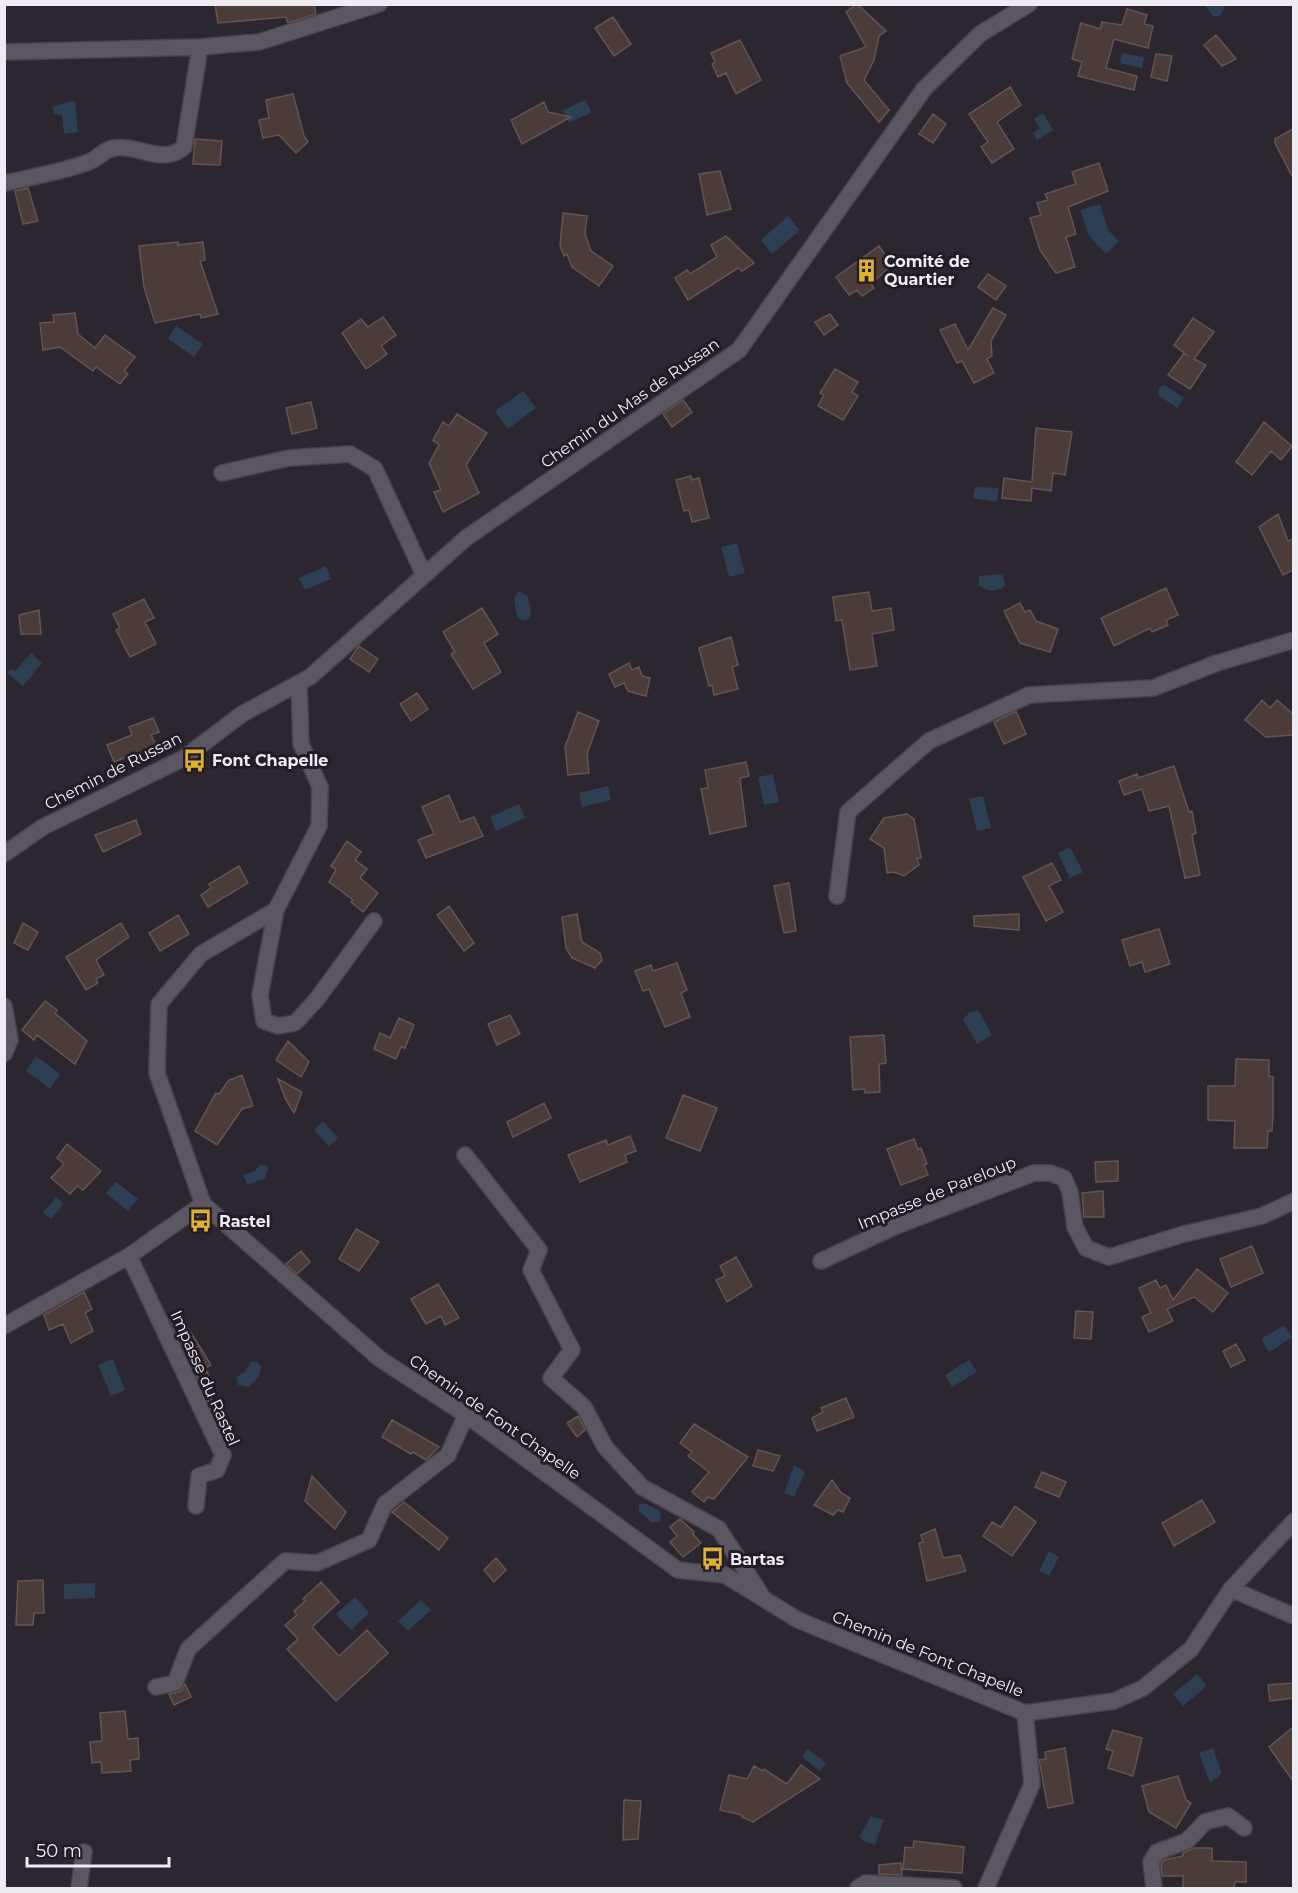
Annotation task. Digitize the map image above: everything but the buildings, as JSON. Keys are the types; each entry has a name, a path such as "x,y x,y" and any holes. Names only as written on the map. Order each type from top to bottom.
{"street":[{"path":"4,52 200,47 260,42 379,4"},
{"name":"Chemin du Mas de Russan","path":"299,682 310,677 466,538 738,350 924,89 980,34 1029,4"},
{"path":"5,183 76,167 93,161 104,151 116,147 162,156 177,153 184,147 200,47"},
{"path":"222,473 289,458 350,454 375,469 424,575"},
{"path":"837,896 848,812 929,741 1029,695 1153,688 1217,663 1293,640"},
{"path":"299,682 302,744 320,787 319,826 276,910 260,994 264,1020 278,1026 295,1023 317,999 374,921"},
{"name":"Chemin de Russan","path":"4,854 43,827 184,758 242,714 299,682"},
{"name":"Chemin de Font Chapelle","path":"276,910 201,954 159,1004 157,1073 203,1203 380,1359 466,1415 678,1570 725,1575 798,1620 1025,1713 1114,1701 1143,1688 1191,1648 1231,1589 1293,1521"},
{"path":"4,1006 10,1040 4,1054"},
{"path":"465,1155 539,1250 531,1270 572,1350 550,1378 584,1407 605,1447 642,1487 719,1529 764,1598"},
{"name":"Impasse de Pareloup","path":"821,1261 896,1227 1034,1173 1050,1173 1064,1178 1070,1192 1075,1227 1086,1248 1109,1257 1184,1234 1262,1216 1293,1201"},
{"path":"4,1326 129,1256 203,1203"},
{"name":"Impasse du Rastel","path":"129,1256 223,1455 217,1470 199,1476 196,1506"},
{"path":"156,1687 175,1683 188,1649 285,1560 317,1563 369,1540 385,1504 448,1455 466,1415"},
{"path":"1231,1589 1293,1616"},
{"path":"986,1888 1032,1784 1025,1713"},
{"path":"1154,1888 1151,1862 1157,1852 1187,1841 1205,1822 1228,1816 1244,1828"},
{"path":"79,1888 84,1852"},
{"path":"858,1888 866,1883 954,1888"}],"water":[{"path":"1205,5 1223,5 1225,8 1220,16 1213,16"},
{"path":"1122,53 1144,57 1142,68 1120,63"},
{"path":"585,100 592,112 569,123 563,110"},
{"path":"75,101 78,132 64,134 62,115 54,114 53,106"},
{"path":"1043,113 1053,130 1037,140 1033,133 1040,128 1034,119"},
{"path":"1100,204 1108,230 1119,241 1106,254 1089,236 1080,210"},
{"path":"788,216 800,230 772,254 761,240"},
{"path":"176,326 203,344 194,357 168,339"},
{"path":"1165,385 1184,398 1177,408 1158,395 1159,388"},
{"path":"523,391 536,408 508,429 495,411"},
{"path":"975,487 999,488 997,502 973,498"},
{"path":"737,543 745,573 729,577 721,547"},
{"path":"326,566 331,579 305,590 299,578"},
{"path":"1003,574 1005,586 998,590 992,591 979,585 979,576"},
{"path":"518,592 528,596 531,615 527,620 517,617 514,598"},
{"path":"31,653 42,663 23,686 7,673 11,669 15,671"},
{"path":"773,774 779,802 764,805 758,777"},
{"path":"608,786 611,800 582,807 579,793"},
{"path":"983,796 991,828 977,831 969,799"},
{"path":"519,804 525,818 496,831 490,817"},
{"path":"1070,847 1083,872 1066,880 1069,876 1058,853"},
{"path":"978,1010 992,1035 977,1044 963,1019 970,1012"},
{"path":"36,1056 60,1074 50,1089 26,1071"},
{"path":"323,1121 338,1138 329,1146 314,1130"},
{"path":"261,1165 267,1166 265,1178 248,1185 243,1175 253,1172"},
{"path":"116,1182 138,1199 128,1211 106,1193"},
{"path":"56,1197 64,1204 51,1219 43,1213"},
{"path":"1284,1325 1293,1337 1269,1352 1261,1339"},
{"path":"113,1359 125,1390 111,1396 98,1365"},
{"path":"969,1360 977,1372 952,1387 945,1375"},
{"path":"251,1361 257,1362 261,1367 259,1376 249,1387 238,1385 236,1377 245,1372"},
{"path":"794,1465 805,1472 794,1497 784,1493"},
{"path":"644,1503 660,1511 661,1522 651,1522 639,1511 639,1505"},
{"path":"1049,1551 1059,1557 1049,1576 1039,1571"},
{"path":"95,1583 95,1598 64,1599 64,1584"},
{"path":"355,1597 369,1613 351,1630 336,1614"},
{"path":"421,1600 431,1610 408,1631 398,1621"},
{"path":"1197,1674 1207,1686 1183,1706 1173,1694"},
{"path":"1213,1748 1222,1774 1210,1783 1199,1753"},
{"path":"807,1749 826,1763 820,1771 802,1757"},
{"path":"871,1816 884,1820 875,1845 862,1840 860,1836"}],"place":[{"name":"Comité de Quartier","path":"866,270"},
{"name":"Font Chapelle","path":"194,760"},
{"name":"Rastel","path":"201,1221"},
{"name":"Bartas","path":"712,1559"}]}
